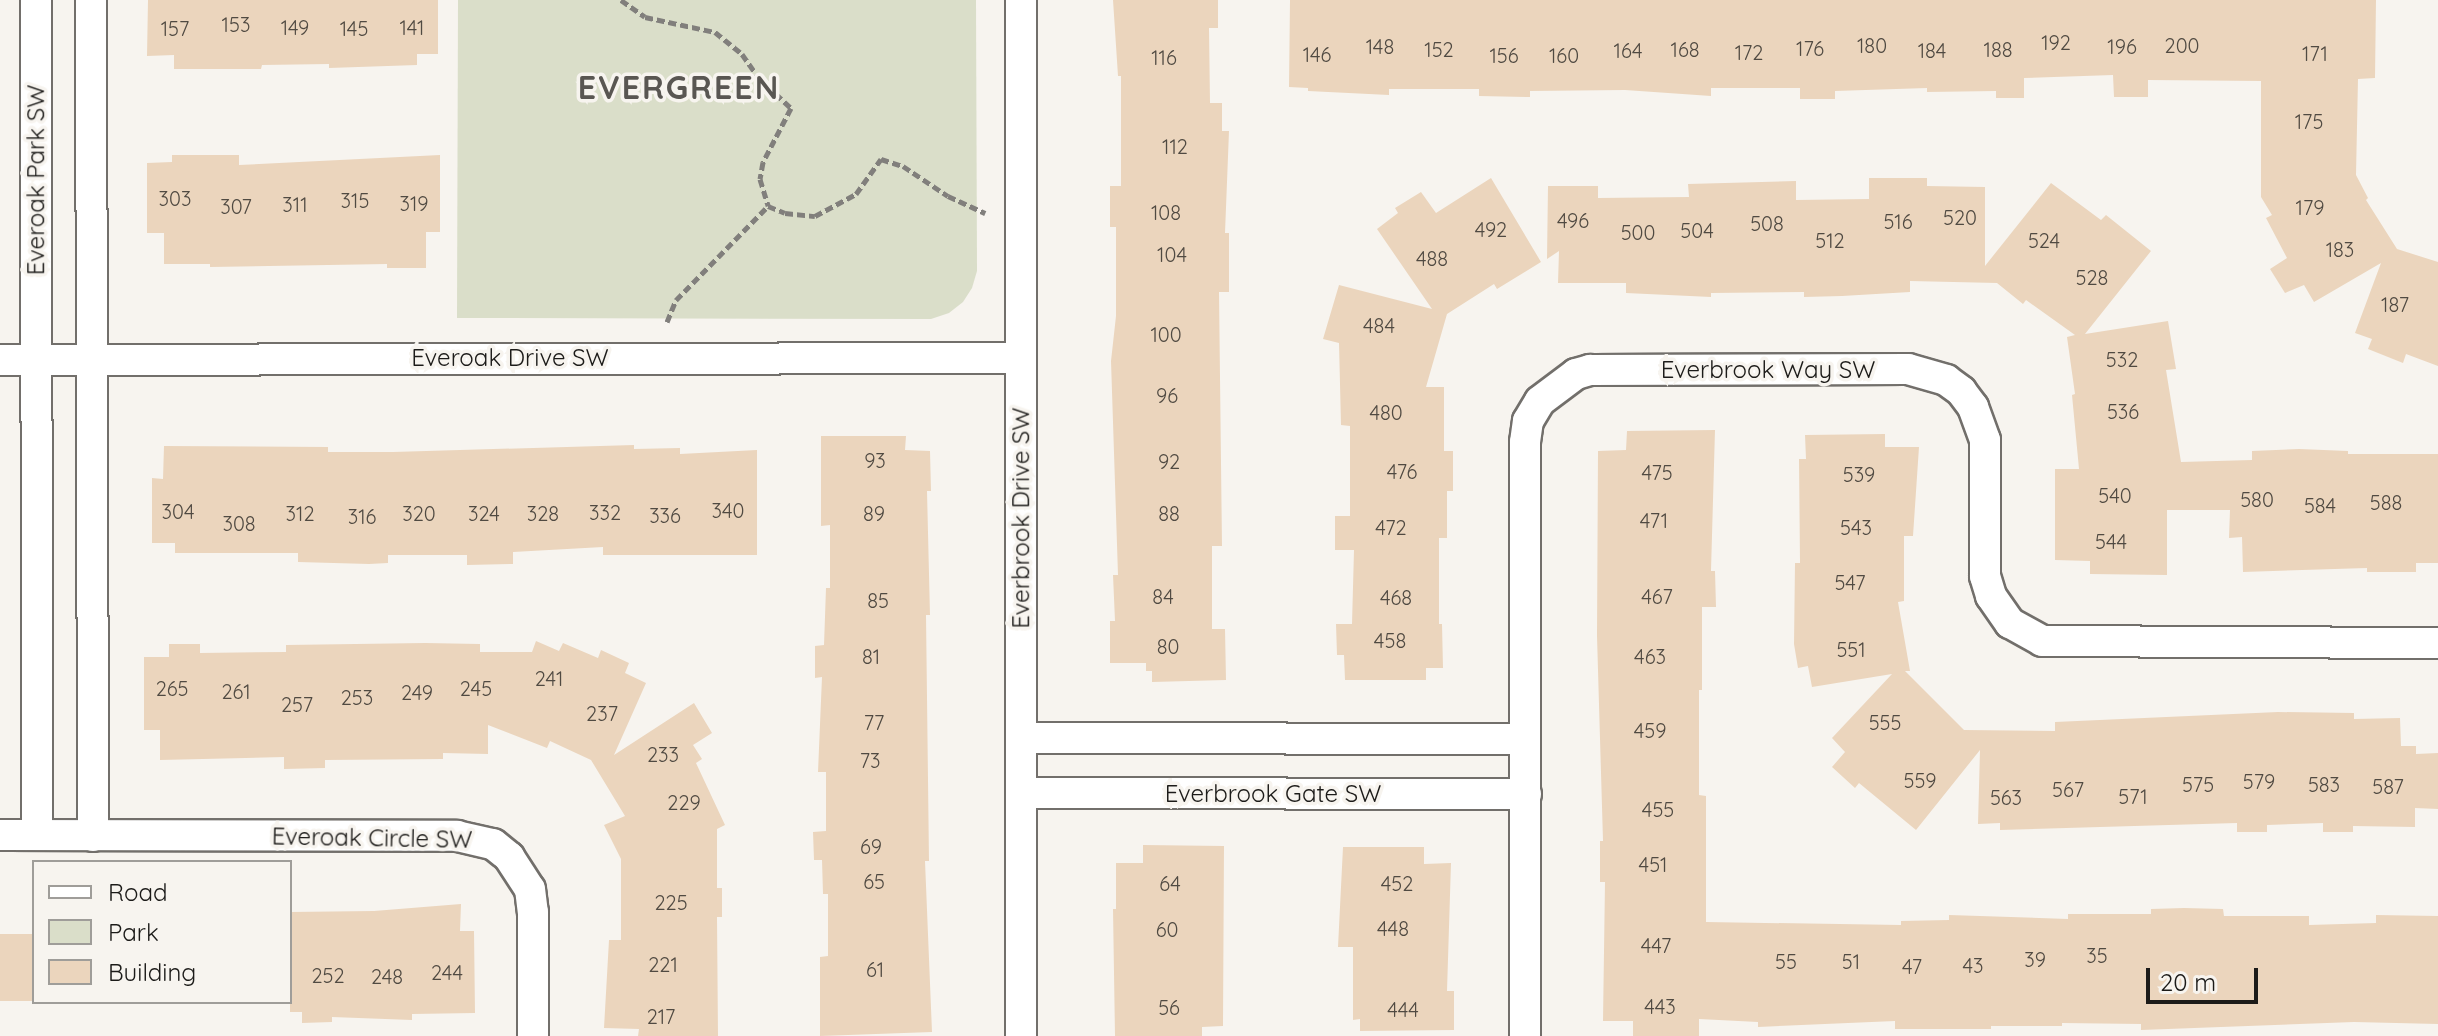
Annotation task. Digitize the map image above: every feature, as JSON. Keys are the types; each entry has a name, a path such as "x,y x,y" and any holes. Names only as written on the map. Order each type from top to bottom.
{"street":[{"name":"Everoak Park SW","path":"36,0 36,359"},
{"path":"91,0 93,836"},
{"name":"Everbrook Drive SW","path":"1021,0 1021,1036"},
{"name":"Everoak Drive SW","path":"0,360 1021,358"},
{"path":"36,359 37,835"},
{"name":"Everbrook Way SW","path":"1525,1036 1525,442 1528,421 1549,391 1576,374 1590,370 1908,369 1946,380 1961,391 1973,407 1985,440 1985,576 1991,596 2010,623 2042,641 2438,643"},
{"path":"1021,738 1525,739"},
{"name":"Everbrook Gate SW","path":"1021,793 1526,794"},
{"name":"Everoak Circle SW","path":"0,835 457,836 493,844 509,857 530,889 533,912 533,1036"}],"path":[{"path":"621,0 645,17 715,32 742,54 758,77 791,108 763,162 760,179 768,206"},
{"path":"768,206 785,213 815,216 856,194 881,159 903,166 971,209 985,213"},
{"path":"667,322 676,300 768,206"}],"green space":[{"path":"458,0 976,0 977,271 972,288 963,302 949,313 931,319 457,318"}],"building":[{"path":"148,0 438,0 438,54 417,54 417,65 329,68 329,64 262,65 261,69 174,69 174,55 147,56"},
{"path":"1113,0 1218,0 1218,28 1209,28 1210,103 1222,103 1222,131 1229,131 1225,233 1229,233 1229,292 1219,292 1222,546 1212,546 1212,629 1225,629 1226,680 1152,682 1152,671 1146,671 1146,663 1110,663 1110,621 1115,621 1113,575 1118,575 1111,361 1116,316 1116,227 1110,227 1110,186 1121,186 1121,76 1118,76"},
{"path":"1290,0 2376,0 2375,78 2358,79 2356,175 2368,198 2366,200 2397,249 2438,262 2438,366 2406,354 2403,363 2368,349 2372,339 2355,333 2381,263 2314,302 2304,285 2285,293 2270,269 2287,258 2266,218 2272,215 2261,197 2261,81 2148,80 2148,97 2114,97 2113,75 2024,78 2024,98 1996,98 1996,91 1927,92 1927,88 1835,91 1835,99 1800,99 1800,88 1711,88 1711,96 1625,90 1530,91 1530,97 1479,96 1479,89 1389,89 1389,95 1308,91 1308,88 1289,87"},
{"path":"172,155 239,155 239,165 440,155 440,232 426,232 426,268 387,268 387,264 210,267 210,264 164,264 164,233 147,233 147,163 172,162"},
{"path":"1491,178 1541,262 1497,289 1494,284 1447,314 1426,387 1444,387 1444,451 1453,451 1453,491 1447,491 1447,538 1439,538 1439,624 1442,624 1443,668 1426,668 1426,680 1345,680 1344,655 1337,655 1336,624 1352,624 1354,550 1335,550 1335,516 1350,516 1350,426 1341,425 1339,343 1323,339 1339,285 1432,309 1377,229 1398,213 1395,208 1421,192 1436,213"},
{"path":"1869,178 1927,178 1927,186 1985,187 1985,266 2051,183 2101,220 2106,215 2151,251 2085,334 2168,321 2176,369 2166,370 2181,462 2252,460 2252,451 2299,449 2348,451 2348,454 2438,454 2438,563 2416,563 2416,572 2367,572 2367,568 2243,572 2242,537 2229,538 2230,510 2167,510 2167,575 2090,574 2090,561 2055,560 2055,469 2079,469 2072,395 2075,394 2067,337 2075,335 2026,300 2023,304 1997,283 1910,281 1910,292 1842,296 1804,297 1804,292 1711,293 1711,297 1626,293 1626,283 1558,283 1559,251 1547,259 1548,186 1598,186 1598,198 1689,197 1688,184 1796,181 1796,200 1869,199"},
{"path":"1715,430 1711,571 1715,571 1716,607 1702,607 1702,690 1699,690 1699,795 1706,796 1706,922 1901,925 1901,921 1949,920 1949,915 2068,919 2068,914 2151,914 2151,909 2184,908 2223,909 2224,916 2309,916 2309,925 2376,923 2376,915 2438,916 2438,1024 2354,1022 2141,1030 2141,1024 2062,1023 2062,1026 1991,1026 1991,1029 1895,1029 1895,1021 1758,1027 1758,1022 1699,1019 1699,1036 1633,1036 1633,1021 1603,1021 1605,882 1600,882 1600,841 1603,841 1597,636 1598,451 1626,450 1627,431"},
{"path":"1885,434 1885,447 1919,447 1913,536 1904,536 1904,601 1898,602 1910,671 1905,671 1964,730 2055,731 2055,722 2278,712 2354,713 2354,719 2400,718 2401,746 2416,746 2416,754 2438,753 2438,809 2415,808 2415,827 2353,826 2353,832 2323,832 2323,823 2267,825 2267,832 2237,832 2237,823 2000,830 2000,823 1978,824 1980,750 1916,830 1859,783 1855,788 1832,767 1845,752 1832,738 1892,674 1812,687 1808,666 1798,668 1794,644 1795,563 1800,563 1799,459 1806,459 1805,435"},
{"path":"821,436 906,436 905,450 930,451 931,491 927,491 930,615 926,615 929,861 925,861 932,1032 820,1036 820,957 828,956 828,894 823,894 822,860 814,860 813,832 826,831 826,772 818,772 822,677 815,678 815,646 824,645 826,588 830,588 830,525 821,526"},
{"path":"634,445 634,449 680,448 680,454 757,450 757,555 603,555 603,547 513,552 513,564 467,565 467,555 388,555 388,563 369,564 298,562 298,553 175,553 175,543 152,543 152,478 163,479 164,446 328,447 328,452 393,452"},
{"path":"536,641 559,651 563,643 598,658 601,650 629,663 625,673 646,683 614,755 694,703 712,733 693,745 702,759 696,763 725,825 717,829 717,888 722,888 722,917 717,917 718,1036 638,1036 639,1029 604,1028 609,940 621,940 621,859 604,825 625,816 591,760 550,741 547,748 488,725 488,754 443,753 443,759 325,760 325,768 284,769 284,757 160,760 160,730 144,730 144,657 169,657 169,644 200,644 200,653 286,652 286,645 425,643 480,644 480,652 532,652"},
{"path":"1143,845 1224,846 1223,1026 1202,1027 1202,1036 1115,1036 1113,909 1116,909 1116,863 1143,863"},
{"path":"1343,847 1424,847 1424,864 1451,863 1447,991 1454,991 1454,1030 1360,1031 1360,1019 1353,1020 1353,947 1338,947"},
{"path":"461,904 460,931 474,931 475,1013 412,1014 412,1020 332,1017 332,1022 302,1023 302,1012 290,1012 292,912 374,911"},
{"path":"0,934 32,934 32,1001 0,1001"}],"district":[{"name":"EVERGREEN","path":"679,87"}]}
